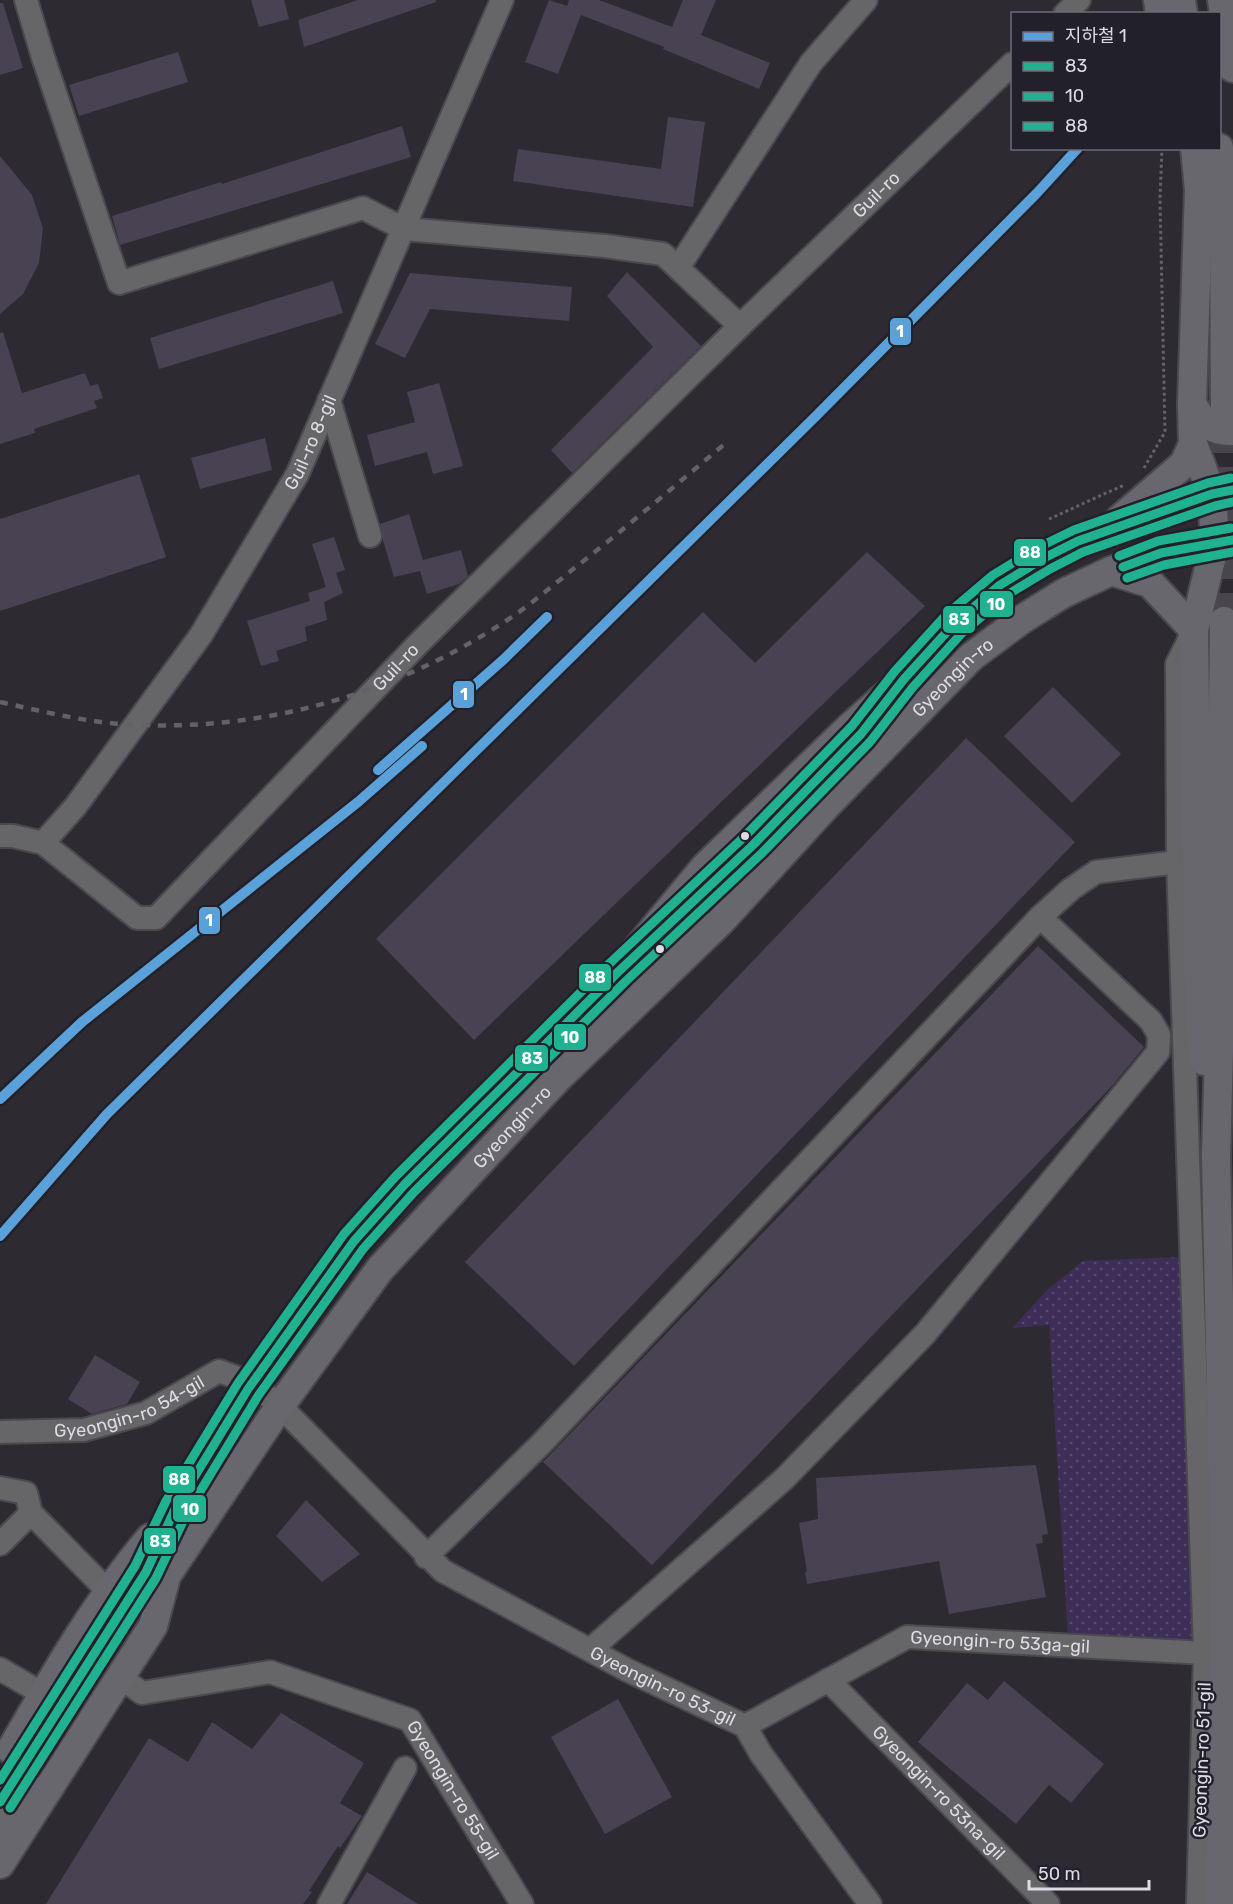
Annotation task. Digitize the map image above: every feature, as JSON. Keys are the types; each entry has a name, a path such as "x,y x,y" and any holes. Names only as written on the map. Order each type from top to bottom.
{"main road":[{"path":"1221,0 1233,68"},
{"path":"1178,150 1184,204 1198,252"},
{"path":"1110,528 1184,464 1193,444 1192,404 1199,189 1195,150"},
{"path":"1192,404 1201,420 1214,429 1229,421 1224,212 1220,150"},
{"path":"1193,444 1223,492 1224,542 1194,630 1199,1017 1216,1157"},
{"name":"Gyeongin-ro","path":"0,1802 146,1572 176,1507 252,1383 354,1241 405,1184 618,972 705,867 848,729 904,679 954,624 1000,585 1044,558 1078,541 1110,528 1223,492"},
{"name":"Gyeongin-ro","path":"0,1834 168,1570 280,1406 380,1269 556,1080 721,921 825,807 971,657 1021,620 1056,598 1111,571 1161,553 1224,542"},
{"path":"1111,571 1150,584 1194,630"},
{"path":"1194,630 1205,616 1217,607 1228,612 1216,1157 1225,1583 1220,1904"},
{"path":"3,1758 124,1569 176,1507"},
{"path":"0,1864 153,1626 168,1570"}],"street":[{"path":"26,0 119,283 363,208 404,229 605,246 663,254 740,326"},
{"name":"Guil-ro 8-gil","path":"43,843 75,807 206,629 298,473 502,0"},
{"path":"678,268 811,63 866,0"},
{"path":"1067,12 1079,0"},
{"name":"Guil-ro","path":"43,843 138,918 156,918 418,644 740,326 1011,65"},
{"path":"329,400 370,536"},
{"name":"Gyeongin-ro 51-gil","path":"1194,630 1177,664 1178,862 1205,1653 1198,1904"},
{"path":"0,836 13,836 43,843"},
{"path":"426,1557 541,1444 1040,917 1071,889 1096,872 1178,862"},
{"path":"590,1650 784,1479 925,1334 1158,1053 1159,1035 1151,1021 1040,917"},
{"name":"Gyeongin-ro 54-gil","path":"0,1432 84,1430 146,1413 219,1371 252,1383 280,1406"},
{"name":"Gyeongin-ro 53-gil","path":"280,1406 426,1557 443,1571 590,1650 745,1726 761,1754 870,1904"},
{"path":"0,1488 26,1493 31,1513 109,1592"},
{"path":"0,1544 31,1513"},
{"name":"Gyeongin-ro 53ga-gil","path":"745,1726 907,1637 1205,1653"},
{"path":"0,1669 43,1694"},
{"name":"Gyeongin-ro 55-gil","path":"120,1677 142,1693 270,1672 410,1720 522,1904"},
{"name":"Gyeongin-ro 53na-gil","path":"828,1680 1048,1904"},
{"path":"328,1904 405,1768"}],"path":[{"path":"1144,469 1165,432 1160,199 1162,150"},
{"path":"1049,519 1129,483"}],"shaded area":[{"path":"1180,1257 1195,1642 1068,1638 1049,1325 1012,1328 1048,1289 1083,1261"}],"building":[{"path":"251,0 284,0 289,19 259,27"},
{"path":"358,0 436,0 436,2 304,47 298,20"},
{"path":"549,0 567,6 569,0 599,0 672,27 683,0 716,0 701,35 770,63 759,89 663,49 664,47 581,15 558,74 525,62"},
{"path":"0,3 3,3 23,68 0,75"},
{"path":"178,52 188,82 79,116 69,85"},
{"path":"668,117 705,122 693,207 513,181 518,149 661,169"},
{"path":"402,126 411,157 120,245 112,216 221,182 222,184"},
{"path":"0,156 32,195 43,228 39,263 23,294 0,314"},
{"path":"627,272 701,346 572,473 551,450 653,347 607,296"},
{"path":"410,273 572,287 569,321 430,309 405,358 375,344"},
{"path":"333,281 343,313 159,369 150,338"},
{"path":"3,332 22,393 85,373 90,386 98,384 103,398 94,401 97,408 34,429 35,433 0,444 0,333"},
{"path":"439,383 463,466 433,474 427,452 375,466 367,435 415,422 407,392"},
{"path":"265,438 272,470 200,489 191,458"},
{"path":"139,474 166,557 0,611 0,519"},
{"path":"409,514 423,560 461,550 468,576 459,584 427,594 420,571 394,577 380,524"},
{"path":"334,537 345,570 336,573 343,593 324,602 327,620 305,627 307,641 276,651 279,661 261,666 247,621 310,601 308,593 326,587 312,544"},
{"path":"867,552 925,606 474,1040 376,939 703,612 755,663"},
{"path":"1053,687 1121,754 1072,803 1004,736"},
{"path":"966,738 1075,842 574,1366 465,1262"},
{"path":"1038,946 1144,1047 1113,1085 652,1565 543,1462"},
{"path":"95,1355 140,1382 127,1404 92,1414 68,1399"},
{"path":"1036,1465 1048,1534 1042,1535 1043,1543 1036,1544 1046,1597 949,1614 939,1561 807,1584 799,1523 818,1519 816,1478"},
{"path":"306,1500 360,1554 322,1582 276,1536"},
{"path":"1004,1681 1104,1764 1071,1803 1049,1785 1016,1824 918,1742 967,1683 988,1700"},
{"path":"618,1699 672,1797 605,1834 551,1737"},
{"path":"281,1713 364,1763 340,1803 362,1816 340,1848 338,1846 303,1904 46,1904 149,1738 188,1762 212,1722 252,1749"},
{"path":"367,1872 418,1904 347,1904"}],"tunnel":[{"path":"1224,621 1225,410"}],"railway":[{"path":"0,702 104,722 187,725 281,714 328,703 373,688 460,649 511,618 615,536 727,442"}],"metro line":[{"name":"1","path":"0,1236 107,1114 815,417 1037,193 1076,150"},
{"name":"1","path":"378,770 503,660 547,617"},
{"name":"1","path":"0,1099 82,1022 358,802 422,746"}],"transit line":[{"name":"88","path":"0,1780 135,1566 166,1501 238,1383 344,1234 396,1176 610,963 745,836 852,726 895,671 946,615 993,575 1039,547 1074,530 1208,483 1231,478"},
{"name":"83","path":"0,1802 146,1572 176,1507 248,1389 354,1241 405,1184 618,972 753,845 861,734 904,679 954,624 1000,585 1044,558 1078,541 1212,494 1233,490"},
{"name":"10","path":"10,1808 156,1578 187,1513 258,1396 363,1249 414,1192 626,981 762,853 870,742 913,687 962,633 1007,595 1083,552 1215,506 1233,502"},
{"name":"88","path":"1119,556 1158,541 1231,528"},
{"name":"83","path":"1123,567 1161,553 1233,540"},
{"name":"10","path":"1127,578 1164,565 1233,552"}]}
